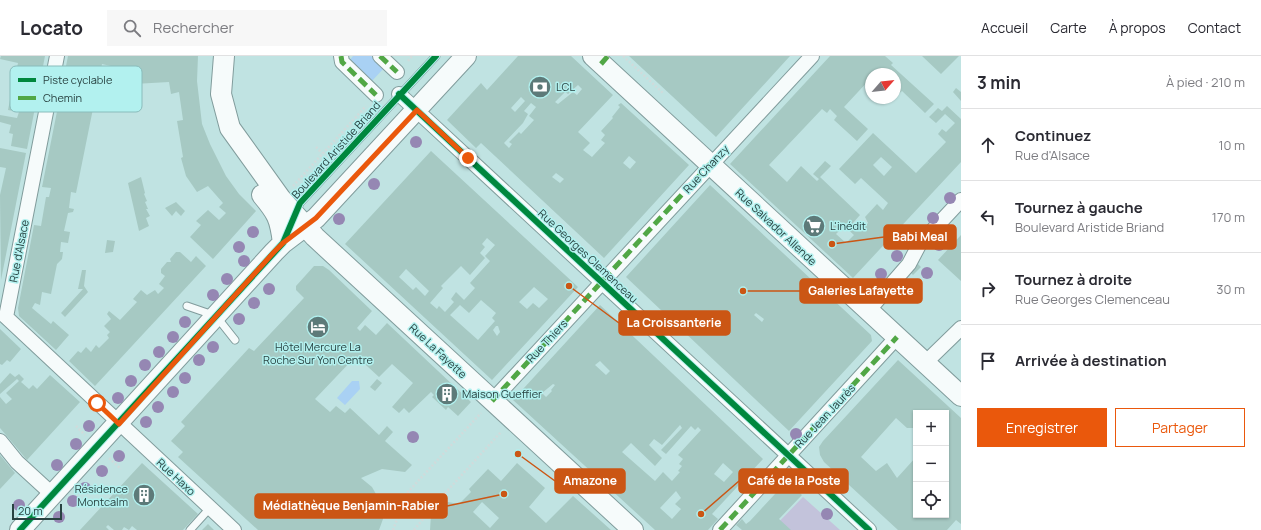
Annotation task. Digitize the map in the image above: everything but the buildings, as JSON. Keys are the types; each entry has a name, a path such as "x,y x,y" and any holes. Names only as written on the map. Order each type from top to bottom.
{"main road":[{"path":"224,56 221,94 230,128 247,177 273,208 280,221 283,243"},
{"name":"Boulevard Aristide Briand","path":"20,530 119,424 283,243 321,212 466,56"},
{"name":"Rue Salvador Allende","path":"600,59 710,164 961,396"},
{"name":"Rue La Fayette","path":"230,128 281,199 305,226 498,407 633,530"}],"street":[{"name":"Rue d'Alsace","path":"55,66 57,56"},
{"path":"341,56 342,62 376,95"},
{"path":"380,56 397,72"},
{"name":"Rue Chanzy","path":"602,282 710,164 812,56"},
{"name":"Rue Georges Clemenceau","path":"399,94 870,530"},
{"name":"Rue d'Alsace","path":"46,112 6,317 119,424"},
{"path":"868,311 909,264 919,245 961,200"},
{"name":"Rue Thiers","path":"498,407 602,282"},
{"path":"925,363 961,328"},
{"name":"Rue Jean Jaurès","path":"720,530 897,337"},
{"name":"Rue Haxo","path":"119,424 234,530"},
{"path":"0,441 30,475 53,495"}],"lane":[{"name":"Boulevard Aristide Briand","path":"305,226 300,203 399,94 436,56"},
{"path":"187,306 216,316 235,340"},
{"path":"190,530 210,508"}],"path":[{"path":"397,72 412,56"},
{"path":"623,56 664,94"},
{"path":"281,199 376,95"},
{"path":"316,147 322,153"},
{"path":"393,530 408,493 412,487 498,407"},
{"path":"414,530 438,501 503,430 498,407"}],"shaded area":[{"path":"803,497 840,530 771,530"}],"water":[{"path":"353,56 371,56 384,68 371,82 349,61"},
{"path":"352,381 359,381 360,389 345,405 337,398"}],"marked path":[{"path":"341,56 342,62 376,95"},
{"path":"380,56 397,72"},
{"path":"601,64 608,56"},
{"path":"492,401 710,164"},
{"path":"720,530 897,337"}],"cycle path":[{"path":"20,530 283,243 300,203 436,56"},
{"path":"399,94 869,530"}],"place":[{"name":"LCL","path":"540,87"},
{"name":"L'inédit","path":"814,226"},
{"name":"Babi Meal","path":"832,244"},
{"name":"La Croissanterie","path":"569,286"},
{"name":"Galeries Lafayette","path":"743,291"},
{"name":"Hôtel Mercure La Roche Sur Yon Centre","path":"318,327"},
{"name":"Maison Gueffier","path":"447,394"},
{"name":"Amazone","path":"518,454"},
{"name":"Médiathèque Benjamin-Rabier","path":"504,494"},
{"name":"Résidence Montcalm","path":"144,495"},
{"name":"Café de la Poste","path":"701,514"}],"route":[{"path":"97,403 119,424 274,252 283,243 316,218 417,110 468,158"}]}
